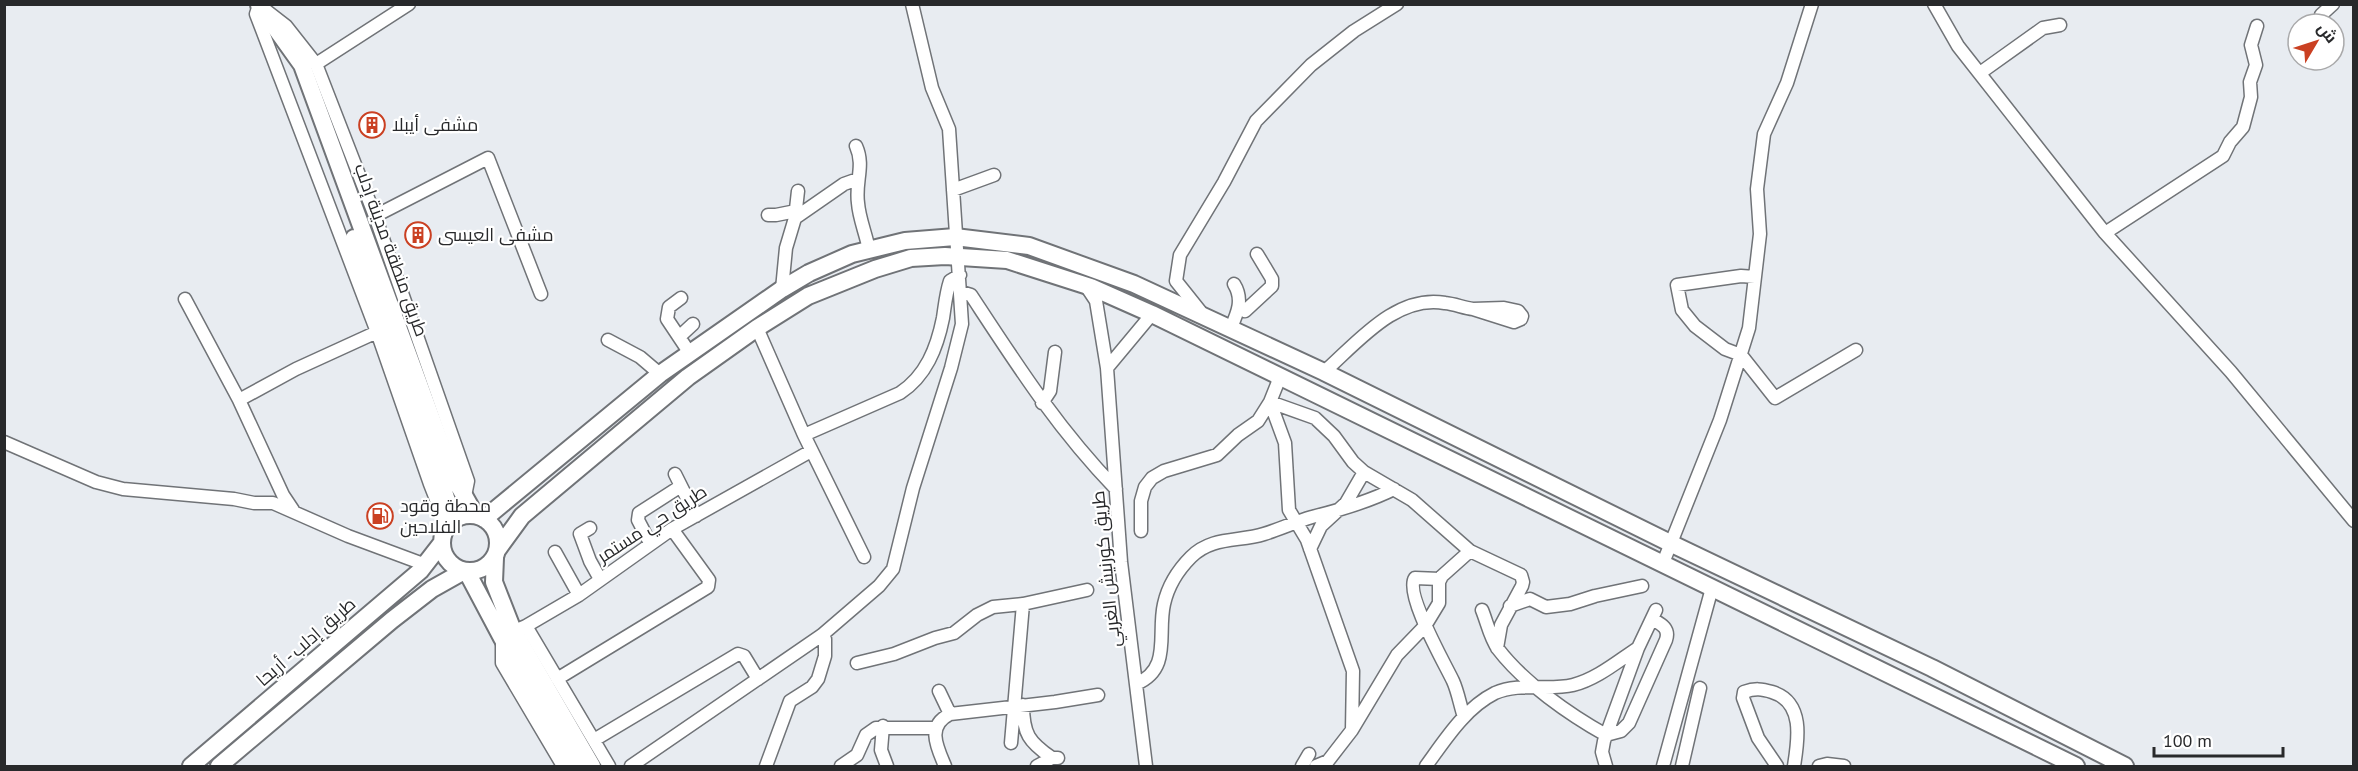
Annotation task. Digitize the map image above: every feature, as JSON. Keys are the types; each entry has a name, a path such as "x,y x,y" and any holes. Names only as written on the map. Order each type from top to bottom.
{"main road":[{"name":"طريق منطقة مدينة إدلب","path":"259,5 302,65 452,474 479,517"},
{"name":"طريق منطقة مدينة إدلب","path":"259,5 297,79 440,479 448,504 449,524"},
{"path":"479,517 689,352 809,273 852,254 905,241 955,237 1029,246 1134,284 1324,372 1672,544 1932,668 2126,766"},
{"path":"465,571 483,569 522,516 688,377 757,328 808,296 875,269 911,258 959,257 1007,260 1086,286 1152,314 2076,766"},
{"path":"576,766 514,632 494,582 497,534 492,525 479,517 464,515 449,524 441,544 444,554 450,564 465,571 514,632 592,766"},
{"name":"طريق إدلب - أريحا","path":"191,766 426,565 441,544"},
{"name":"طريق إدلب - أريحا","path":"219,766 392,620 432,589 465,571"}],"street":[{"path":"316,64 409,4"},
{"path":"631,766 822,635 879,586 893,568 913,488 962,324 949,129 932,88 912,4"},
{"path":"1209,320 1190,302 1176,281 1179,255 1224,182 1256,121 1311,65 1354,31 1397,4"},
{"path":"1934,4 1958,46 2105,233 2231,372 2354,521"},
{"path":"449,524 430,484 377,332 256,15 259,5 286,26 316,64 375,216 468,481 465,496"},
{"path":"1663,563 1720,420 1749,328 1760,234 1757,189 1764,134 1787,83 1808,8"},
{"path":"1980,73 2043,28 2060,25"},
{"path":"2105,233 2223,156 2230,142 2243,127 2251,97 2250,82 2256,65 2251,45 2257,26"},
{"path":"856,146 861,158 858,203 869,250"},
{"path":"375,216 488,158 542,294"},
{"path":"953,190 994,175"},
{"path":"768,215 795,214 844,183 858,179"},
{"path":"782,289 786,248 795,214 798,191"},
{"path":"1234,284 1240,307 1245,311 1272,286 1272,279 1257,254"},
{"path":"804,435 900,393 914,382 925,369 933,354 940,332 950,281 960,275"},
{"path":"1755,277 1741,276 1677,285 1682,310 1695,326 1716,343 1741,355 1775,398 1856,350"},
{"name":"طريق كورنيش الغربي","path":"1086,286 1096,301 1107,368 1121,561 1146,766"},
{"path":"961,292 971,295 1042,403 1075,445 1116,489"},
{"path":"185,298 239,400 283,495 293,510"},
{"path":"681,298 673,303 667,312 667,319 689,352"},
{"path":"1324,372 1393,312 1417,304 1444,302 1473,309"},
{"path":"1230,330 1240,307"},
{"path":"1107,368 1152,314"},
{"path":"679,338 693,324"},
{"path":"757,328 804,435 864,557"},
{"path":"239,400 296,369 377,332"},
{"path":"608,340 640,357 660,374"},
{"path":"1042,403 1050,391 1055,352"},
{"path":"1141,531 1141,501 1145,487 1152,478 1164,471 1217,455 1238,435 1254,425 1270,402 1280,377"},
{"path":"1270,402 1315,418 1334,436 1353,462 1364,472 1412,500 1470,551 1521,575 1522,586 1501,626 1497,648"},
{"path":"1270,402 1285,443 1288,463 1287,503 1307,540 1353,671 1352,730"},
{"path":"4,442 96,482 123,489 273,503 348,536 426,565"},
{"name":"طريق حي مستمر","path":"514,632 579,595 672,529 812,451"},
{"path":"1310,549 1321,526 1338,511 1364,472"},
{"path":"650,543 638,520 639,513 678,480 696,516"},
{"path":"1136,684 1148,678 1156,669 1160,658 1164,602 1176,576 1197,551 1224,539 1262,535 1296,522 1338,511 1394,489"},
{"path":"590,528 580,534 590,561 600,579"},
{"path":"557,679 708,587 709,580 672,529"},
{"path":"1316,766 1328,760 1352,730 1397,655 1425,626 1438,603 1440,579 1470,551"},
{"path":"555,552 579,595"},
{"path":"1440,579 1418,578 1413,580 1412,587 1425,626 1454,683 1464,717"},
{"path":"1510,606 1530,599 1546,606 1570,604 1641,586"},
{"path":"1663,766 1712,588"},
{"path":"857,663 894,654 934,638 954,633 977,615 993,607 1023,604 1087,590"},
{"path":"1011,743 1018,705 1023,604"},
{"path":"1482,610 1497,648 1536,687 1581,721 1606,735 1621,731 1629,723 1666,640 1665,627 1654,614 1638,648 1606,735 1602,752 1606,766"},
{"path":"563,766 502,663 514,632 557,679 609,766"},
{"path":"766,766 790,701 812,687 818,679 825,652 825,639 822,635"},
{"path":"1426,766 1464,717 1496,693 1519,687 1574,685 1599,674 1638,648"},
{"path":"594,740 738,654 744,656 758,679"},
{"path":"1682,766 1700,688"},
{"path":"1777,766 1758,738 1743,698 1744,692 1759,689 1774,692 1784,697 1792,706 1797,733 1794,766"},
{"path":"939,691 950,714"},
{"path":"945,766 935,740 935,728 943,718 950,714 1098,695"},
{"path":"1018,705 1025,732 1034,745 1056,758 1037,766"},
{"path":"841,766 860,751 870,731 883,726 935,728"},
{"path":"883,726 881,750 886,766"},
{"path":"860,751 881,750"},
{"path":"1302,766 1309,754"},
{"path":"1819,766 1827,764 1844,766"}],"place":[{"name":"مشفى أيبلا","path":"372,125"},
{"name":"مشفى العيسى","path":"418,235"},
{"name":"محطة وقود الفلاحين","path":"380,516"}]}
